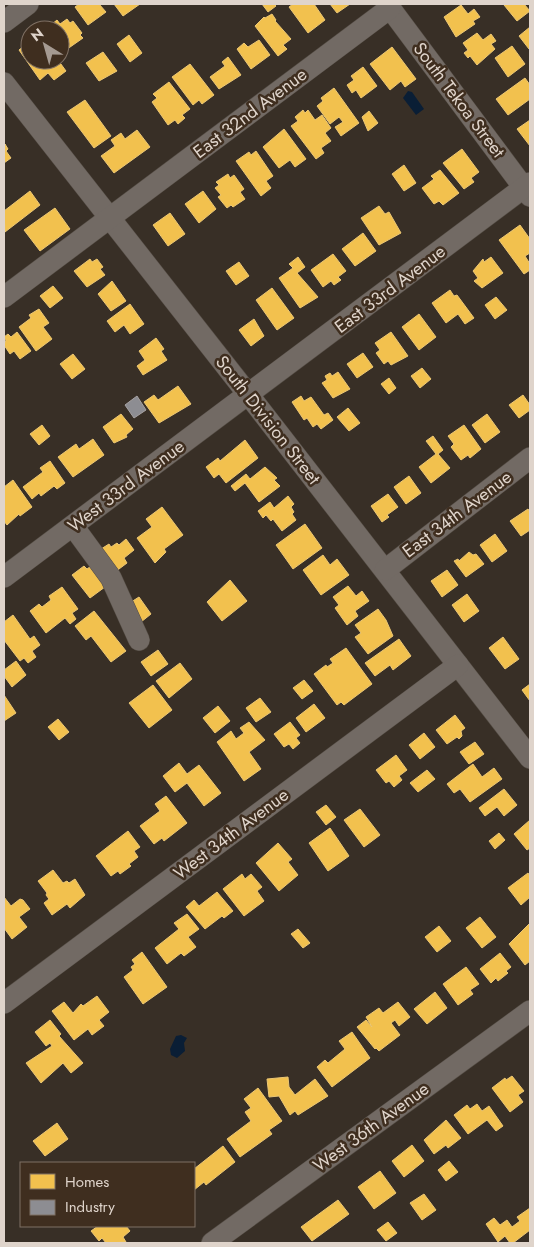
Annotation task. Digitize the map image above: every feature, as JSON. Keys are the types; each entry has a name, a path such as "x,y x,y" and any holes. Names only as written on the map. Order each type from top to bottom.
{"street":[{"path":"4,22 28,4"},
{"name":"South Tekoa Street","path":"389,6 528,189"},
{"name":"East 32nd Avenue","path":"4,297 389,6"},
{"name":"South Division Street","path":"4,83 249,394 530,758"},
{"name":"East 33rd Avenue","path":"249,394 528,189"},
{"name":"West 33rd Avenue","path":"4,577 249,394"},
{"name":"East 34th Avenue","path":"384,570 530,458"},
{"path":"73,526 111,578 139,640"},
{"name":"West 34th Avenue","path":"4,1003 458,666"},
{"name":"West 36th Avenue","path":"212,1243 530,1011"}],"water":[{"path":"408,91 412,92 424,109 416,115 403,98"},
{"path":"181,1035 187,1038 184,1043 185,1051 177,1058 171,1055 170,1049 176,1036"}],"building: Homes":[{"path":"79,4 99,4 106,12 88,25 75,7"},
{"path":"114,4 140,4 123,16"},
{"path":"262,4 274,4 276,6 268,12"},
{"path":"293,4 314,4 325,20 308,33 289,7"},
{"path":"330,4 350,4 337,13"},
{"path":"524,4 530,11 517,21 504,5"},
{"path":"461,5 468,14 474,9 480,17 473,21 475,24 456,37 444,17"},
{"path":"272,14 275,21 291,39 283,45 287,49 278,56 255,26 264,17"},
{"path":"73,21 82,33 80,35 83,38 70,47 70,23"},
{"path":"530,27 530,48 529,49 519,36"},
{"path":"477,33 483,40 491,34 496,41 491,44 495,49 477,65 470,56 468,58 464,53 468,50 463,43"},
{"path":"129,35 142,53 130,62 117,44"},
{"path":"259,40 270,55 251,69 237,49 244,43 248,47"},
{"path":"512,46 525,64 508,77 495,58"},
{"path":"392,47 416,79 405,87 401,81 390,90 370,64"},
{"path":"103,52 117,71 99,81 86,63"},
{"path":"228,57 241,75 219,89 210,77 225,66 222,62"},
{"path":"190,64 214,95 202,104 199,100 193,105 172,77"},
{"path":"363,67 377,86 361,98 356,90 352,93 347,85 354,80 351,76"},
{"path":"33,70 66,71 54,80 48,73 40,80"},
{"path":"525,78 530,85 530,99 508,115 496,99"},
{"path":"169,82 190,109 182,115 185,118 178,124 175,120 168,125 152,102 157,98 153,94"},
{"path":"334,88 359,123 341,136 335,127 343,122 339,117 330,124 317,106 323,101 321,98"},
{"path":"85,100 111,136 94,148 67,112"},
{"path":"303,110 305,113 308,110 315,120 322,115 331,128 325,133 331,141 321,148 324,153 316,159 291,126 298,121 295,117"},
{"path":"369,111 378,123 368,131 362,117"},
{"path":"530,120 530,146 517,129"},
{"path":"284,129 306,159 295,167 290,160 279,168 263,147"},
{"path":"137,130 150,147 114,173 101,156 115,146 111,140 121,133 125,139"},
{"path":"5,144 8,149 6,151 11,158 4,163"},
{"path":"462,149 479,172 471,178 474,182 464,189 443,163"},
{"path":"256,151 273,176 266,181 271,188 261,196 236,161 249,152 251,155"},
{"path":"404,165 416,183 404,191 392,174"},
{"path":"440,170 459,193 443,205 439,201 434,204 422,188 434,179 431,176"},
{"path":"228,174 230,178 234,175 244,189 240,192 245,199 233,207 231,205 227,208 218,197 221,195 215,188 219,185 216,182"},
{"path":"30,191 40,205 5,232 4,211"},
{"path":"203,191 216,209 199,223 185,204"},
{"path":"379,206 385,214 389,212 401,233 379,245 361,218"},
{"path":"55,208 70,229 40,251 24,230"},
{"path":"170,213 185,234 168,246 153,225"},
{"path":"520,225 530,239 530,253 525,256 530,264 530,270 524,274 499,240"},
{"path":"363,233 376,251 355,266 342,249"},
{"path":"333,254 346,271 338,277 341,280 334,285 331,281 323,287 311,270"},
{"path":"298,257 305,267 297,273 318,297 300,308 279,278 293,268 289,264"},
{"path":"491,257 503,273 482,288 474,281 478,278 473,271 483,259 484,262"},
{"path":"90,259 92,262 97,259 103,267 100,269 105,275 87,287 74,271"},
{"path":"239,262 249,276 236,285 226,271"},
{"path":"112,281 126,301 111,311 98,294"},
{"path":"53,286 63,298 50,308 40,296"},
{"path":"272,288 294,318 277,330 256,300"},
{"path":"450,290 454,296 457,295 474,318 465,324 458,314 446,323 432,303"},
{"path":"496,297 507,310 495,319 485,305"},
{"path":"130,304 144,324 130,334 124,325 115,332 107,321"},
{"path":"39,309 49,323 43,327 52,339 36,351 19,327 31,318 29,315"},
{"path":"419,314 436,337 419,350 402,327"},
{"path":"254,319 264,336 251,346 239,330"},
{"path":"17,332 31,351 20,359 14,351 10,354 4,345 6,340 4,337 8,334 11,337"},
{"path":"391,332 408,356 391,365 388,361 384,364 376,353 380,350 375,343"},
{"path":"156,338 164,349 161,351 167,360 143,375 137,366 145,360 139,351"},
{"path":"363,353 373,367 357,378 347,364"},
{"path":"73,354 85,369 72,379 60,364"},
{"path":"422,368 431,379 420,388 411,376"},
{"path":"338,372 350,389 333,398 322,383 327,380 325,376 330,373 332,376"},
{"path":"389,378 396,388 389,394 381,384"},
{"path":"178,386 191,404 159,423 144,402 154,395 158,400"},
{"path":"523,395 530,405 530,410 519,418 509,405"},
{"path":"301,396 304,401 311,397 324,415 328,413 333,420 321,429 317,424 313,427 307,418 304,420 292,402"},
{"path":"348,408 360,423 349,431 337,417"},
{"path":"121,414 133,429 126,435 127,437 114,443 103,427"},
{"path":"487,414 500,432 485,443 472,425"},
{"path":"42,425 50,436 39,445 30,434"},
{"path":"464,425 481,449 470,458 468,455 461,460 451,447 454,444 448,436"},
{"path":"433,436 443,450 438,454 450,468 431,483 419,467 436,454 426,441"},
{"path":"93,439 104,455 73,477 58,457 76,444 79,449"},
{"path":"245,440 258,458 226,483 219,474 214,478 206,467 218,458 220,461"},
{"path":"50,461 65,483 57,489 54,486 41,496 39,493 32,499 23,487 43,472 40,468"},
{"path":"265,467 277,478 274,480 280,486 259,502 245,483 235,491 231,486 246,474 250,479"},
{"path":"409,476 421,493 406,504 394,487"},
{"path":"13,480 32,507 20,516 19,514 7,525 4,521 4,487"},
{"path":"388,494 398,507 387,515 389,517 382,522 371,506"},
{"path":"288,496 294,504 291,507 294,512 292,514 296,520 282,531 273,519 271,521 266,515 263,518 258,511 270,502 274,508"},
{"path":"162,507 183,535 164,549 166,552 155,563 137,538 152,527 146,519"},
{"path":"528,509 530,512 530,530 521,536 510,521"},
{"path":"305,524 322,548 293,569 276,545"},
{"path":"495,534 507,551 492,562 480,545"},
{"path":"126,539 134,550 124,558 127,563 111,575 101,549 109,544 111,547 117,543 119,545"},
{"path":"469,552 473,555 476,554 484,564 466,577 454,561 458,559 459,561"},
{"path":"323,555 330,565 337,559 349,575 321,595 303,570"},
{"path":"94,564 109,584 90,598 72,575 84,566 87,569"},
{"path":"447,570 458,585 442,597 431,581"},
{"path":"230,580 247,601 222,621 207,602"},
{"path":"348,586 356,596 362,591 369,601 355,611 358,616 347,625 335,608 339,605 333,597"},
{"path":"62,587 78,609 72,613 76,619 70,624 65,618 46,633 30,611 39,604 42,607 51,600 49,596"},
{"path":"467,594 479,611 464,622 452,605"},
{"path":"139,597 151,614 141,622 128,604"},
{"path":"378,609 386,620 393,636 368,654 355,637 361,633 355,625"},
{"path":"94,611 126,651 111,662 91,636 86,640 75,626"},
{"path":"13,615 30,639 34,636 40,645 32,651 36,657 28,663 24,658 20,661 4,640 4,622"},
{"path":"503,637 519,659 505,669 489,648"},
{"path":"399,639 411,656 393,670 390,665 375,676 365,663"},
{"path":"346,648 372,684 344,705 341,702 337,705 314,674 326,665 327,667 333,663 330,659"},
{"path":"158,650 168,664 151,676 141,662"},
{"path":"16,661 26,675 12,687 4,676 4,670"},
{"path":"180,663 192,679 169,698 156,681"},
{"path":"304,680 313,691 302,699 293,688"},
{"path":"530,684 530,701 522,690"},
{"path":"153,685 172,710 149,728 129,703"},
{"path":"4,695 16,713 4,721"},
{"path":"260,698 271,712 256,722 246,708"},
{"path":"314,704 325,718 306,732 296,718"},
{"path":"218,706 230,721 215,733 203,718"},
{"path":"455,715 465,728 461,731 462,736 459,739 457,737 447,744 436,730"},
{"path":"58,719 69,732 59,740 48,727"},
{"path":"249,722 265,740 249,752 261,769 244,781 217,742 231,731 236,739 244,733 240,728"},
{"path":"290,722 300,735 296,738 300,743 293,749 289,744 284,747 274,734"},
{"path":"424,733 435,747 420,759 409,745"},
{"path":"475,742 484,754 469,764 460,752"},
{"path":"396,755 407,770 399,776 402,780 394,787 389,781 386,783 376,770"},
{"path":"179,763 187,774 199,765 221,793 204,806 187,783 175,792 163,776"},
{"path":"473,764 482,777 494,768 502,779 470,802 460,789 454,793 447,784"},
{"path":"427,770 435,779 418,792 410,783"},
{"path":"504,789 517,805 504,816 497,807 485,816 479,808"},
{"path":"166,796 187,823 164,841 162,838 154,844 140,826 160,811 155,804"},
{"path":"326,805 336,817 326,825 316,812"},
{"path":"360,809 380,835 364,847 344,820"},
{"path":"530,820 530,848 527,850 514,834"},
{"path":"330,828 349,856 328,871 309,843"},
{"path":"128,831 140,847 134,851 138,857 129,864 131,866 120,874 118,871 111,876 96,856"},
{"path":"499,833 505,840 495,849 489,841"},
{"path":"278,843 292,859 288,862 298,875 279,891 256,863"},
{"path":"53,870 63,883 67,881 69,883 75,879 85,895 70,908 67,904 52,915 44,903 49,899 46,895 47,893 38,881"},
{"path":"528,873 530,876 530,897 521,905 508,888"},
{"path":"242,874 245,879 251,874 262,887 257,891 264,901 244,916 223,889"},
{"path":"217,892 233,911 224,918 222,916 205,929 186,907 194,900 199,906"},
{"path":"4,897 11,906 20,899 23,900 30,909 19,917 27,927 12,939 4,928"},
{"path":"187,914 199,929 188,937 196,947 184,956 181,953 167,964 155,948 179,929 174,923"},
{"path":"480,917 496,937 482,948 466,928"},
{"path":"530,923 530,961 525,965 509,944"},
{"path":"439,926 451,941 437,952 425,937"},
{"path":"298,929 310,943 303,948 291,934"},
{"path":"142,952 167,987 143,1004 124,977 133,970 131,967 135,964 132,960"},
{"path":"500,953 511,967 506,971 508,973 498,981 496,978 491,983 480,969"},
{"path":"466,967 479,984 470,990 473,994 458,1005 443,984"},
{"path":"435,992 447,1008 427,1024 414,1009"},
{"path":"97,996 109,1012 99,1020 104,1026 92,1035 88,1029 74,1040 52,1011 64,1002 73,1013 81,1004 83,1006"},
{"path":"398,1002 410,1017 399,1026 395,1020 391,1023 400,1035 379,1051 375,1049 357,1027 366,1020 372,1027 366,1017 379,1008 383,1013"},
{"path":"50,1020 61,1034 59,1036 83,1063 71,1073 63,1063 41,1083 26,1063 52,1046 50,1043 46,1046 35,1032"},
{"path":"352,1032 370,1058 332,1087 317,1067 325,1060 328,1063 345,1049 339,1041"},
{"path":"512,1076 524,1091 518,1095 523,1102 510,1112 492,1088 505,1078 506,1080"},
{"path":"288,1077 289,1087 295,1095 315,1079 328,1096 298,1115 295,1111 290,1115 279,1096 269,1097 267,1079"},
{"path":"258,1088 282,1121 269,1130 272,1134 240,1157 227,1139 251,1121 245,1112 251,1108 244,1099"},
{"path":"477,1104 482,1111 489,1106 503,1126 496,1131 487,1120 468,1134 454,1115 467,1105 470,1109"},
{"path":"446,1120 461,1138 448,1148 446,1145 434,1154 424,1140"},
{"path":"57,1123 68,1139 45,1156 33,1141"},
{"path":"412,1145 424,1161 404,1177 392,1161"},
{"path":"223,1146 235,1162 206,1185 204,1182 195,1189 195,1168"},
{"path":"449,1161 458,1172 446,1181 438,1170"},
{"path":"380,1171 396,1193 374,1209 358,1187"},
{"path":"424,1194 436,1210 422,1220 410,1203"},
{"path":"338,1200 349,1214 312,1241 301,1227"},
{"path":"530,1208 530,1230 513,1243 510,1243 505,1236 498,1242 486,1224 494,1218 500,1225 507,1220 512,1227 520,1221 517,1217"},
{"path":"388,1222 397,1233 386,1241 377,1230"},
{"path":"97,1227 127,1227 130,1231 123,1237 126,1242 106,1243 102,1238 99,1241 91,1231"}],"building: Industry":[{"path":"137,396 146,410 134,418 125,405"}]}
